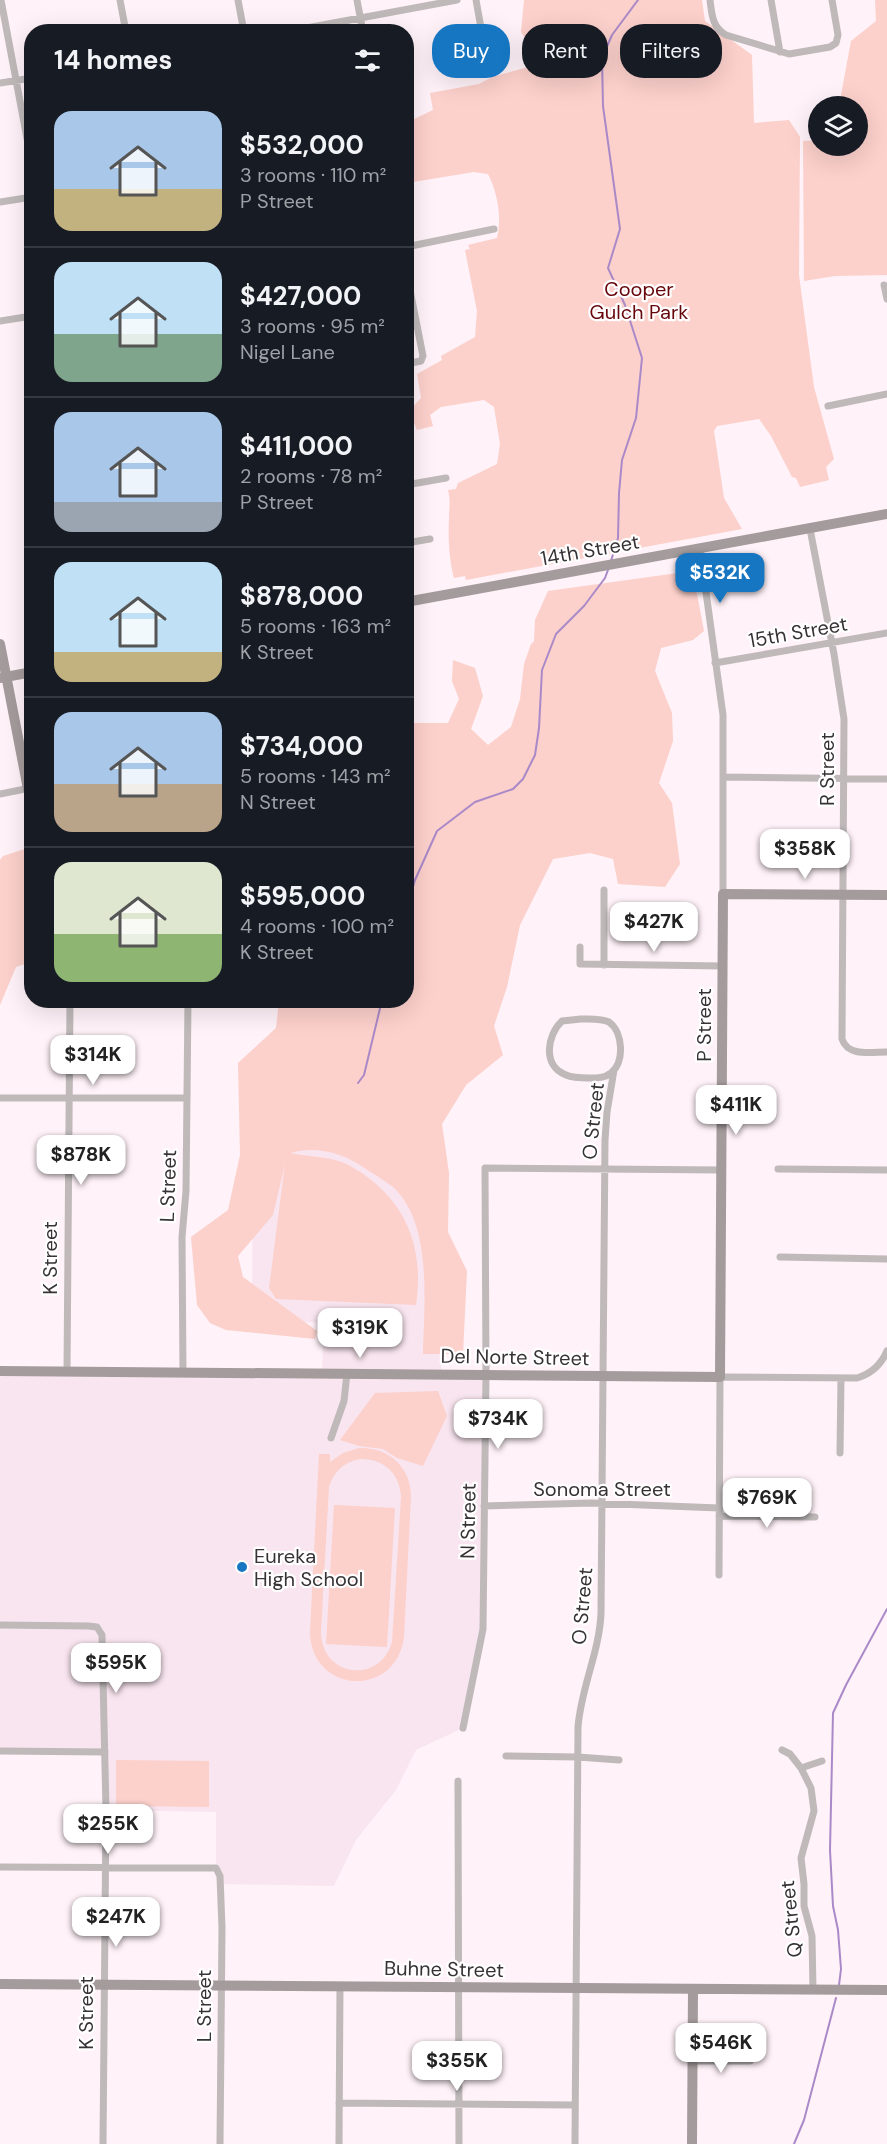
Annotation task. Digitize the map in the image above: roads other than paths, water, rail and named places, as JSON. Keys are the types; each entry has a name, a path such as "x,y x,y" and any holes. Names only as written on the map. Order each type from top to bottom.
{"street":[{"path":"1,0 24,123"},
{"path":"120,0 124,24"},
{"path":"238,0 242,24"},
{"path":"357,0 361,24"},
{"path":"328,24 457,0"},
{"path":"476,0 480,24"},
{"path":"710,0 715,26 726,35 789,54 830,47 836,43 838,35 832,0"},
{"path":"771,0 780,52"},
{"path":"0,83 24,80"},
{"path":"0,202 24,198"},
{"path":"414,245 495,229"},
{"path":"885,285 887,299"},
{"path":"414,309 423,353 421,362 414,363"},
{"path":"0,321 24,317"},
{"path":"828,406 887,394"},
{"path":"414,484 446,478"},
{"name":"14th Street","path":"414,601 887,514"},
{"name":"R Street","path":"810,529 843,709 842,1034 846,1047 859,1052 887,1052"},
{"path":"414,542 429,539"},
{"name":"P Street","path":"700,549 723,715 719,1575"},
{"name":"15th Street","path":"715,663 887,633"},
{"path":"0,644 3,677 24,763"},
{"path":"3,677 24,673"},
{"path":"724,777 887,778"},
{"path":"0,794 24,789"},
{"path":"604,890 604,965"},
{"path":"723,894 887,895"},
{"path":"580,947 580,964 723,966"},
{"name":"K Street","path":"67,1371 70,1008"},
{"name":"L Street","path":"183,1372 182,1237 186,1191 188,1008"},
{"path":"596,1019 609,1023 620,1041 620,1055 614,1070 608,1075 597,1078 576,1078 560,1072 554,1066 549,1051 551,1035 562,1021 596,1019"},
{"name":"O Street","path":"575,2144 579,1714 601,1622 606,1122 614,1070"},
{"path":"0,1098 186,1098"},
{"name":"N Street","path":"463,1728 483,1629 486,1374 485,1168 605,1168"},
{"path":"605,1168 722,1170"},
{"path":"778,1169 887,1170"},
{"path":"780,1257 887,1258"},
{"name":"Del Norte Street","path":"0,1371 841,1378 865,1376 880,1363 887,1351"},
{"path":"331,1438 344,1401 347,1373"},
{"path":"840,1453 841,1378"},
{"name":"Sonoma Street","path":"484,1506 602,1504 719,1508"},
{"path":"719,1516 815,1517"},
{"name":"K Street","path":"0,1625 88,1626 97,1627 102,1635 105,1752 103,2144"},
{"name":"Q Street","path":"782,1750 790,1755 801,1768 811,1788 814,1811 801,1858 804,1906 812,1936 813,1990"},
{"path":"0,1751 105,1752"},
{"path":"506,1756 620,1760"},
{"path":"801,1768 822,1761"},
{"path":"458,1781 459,2144"},
{"path":"0,1868 105,1868"},
{"name":"L Street","path":"105,1868 216,1868 220,1875 222,1928 220,2144"},
{"name":"Buhne Street","path":"0,1984 887,1990"},
{"path":"339,2144 340,1986"},
{"path":"692,2144 693,1989"},
{"path":"692,2061 750,2061"},
{"path":"339,2103 575,2105"}],"waterway":[{"path":"611,561 618,538 622,460 636,418 642,358 625,305 608,268 620,229 603,106 602,58 612,35 638,0"},
{"path":"414,883 437,831 475,802 513,789 523,779 535,755 542,670 556,634 584,606 605,578 608,570"},
{"path":"358,1083 364,1075 380,1008"},
{"path":"839,1985 841,1969 838,1930 833,1906 830,1850 833,1713 887,1609"},
{"path":"794,2144 804,2120 836,1998"}],"place":[{"name":"Eureka High School","path":"242,1567"}],"park label":[{"name":"Cooper Gulch Park","path":"639,300"}]}
